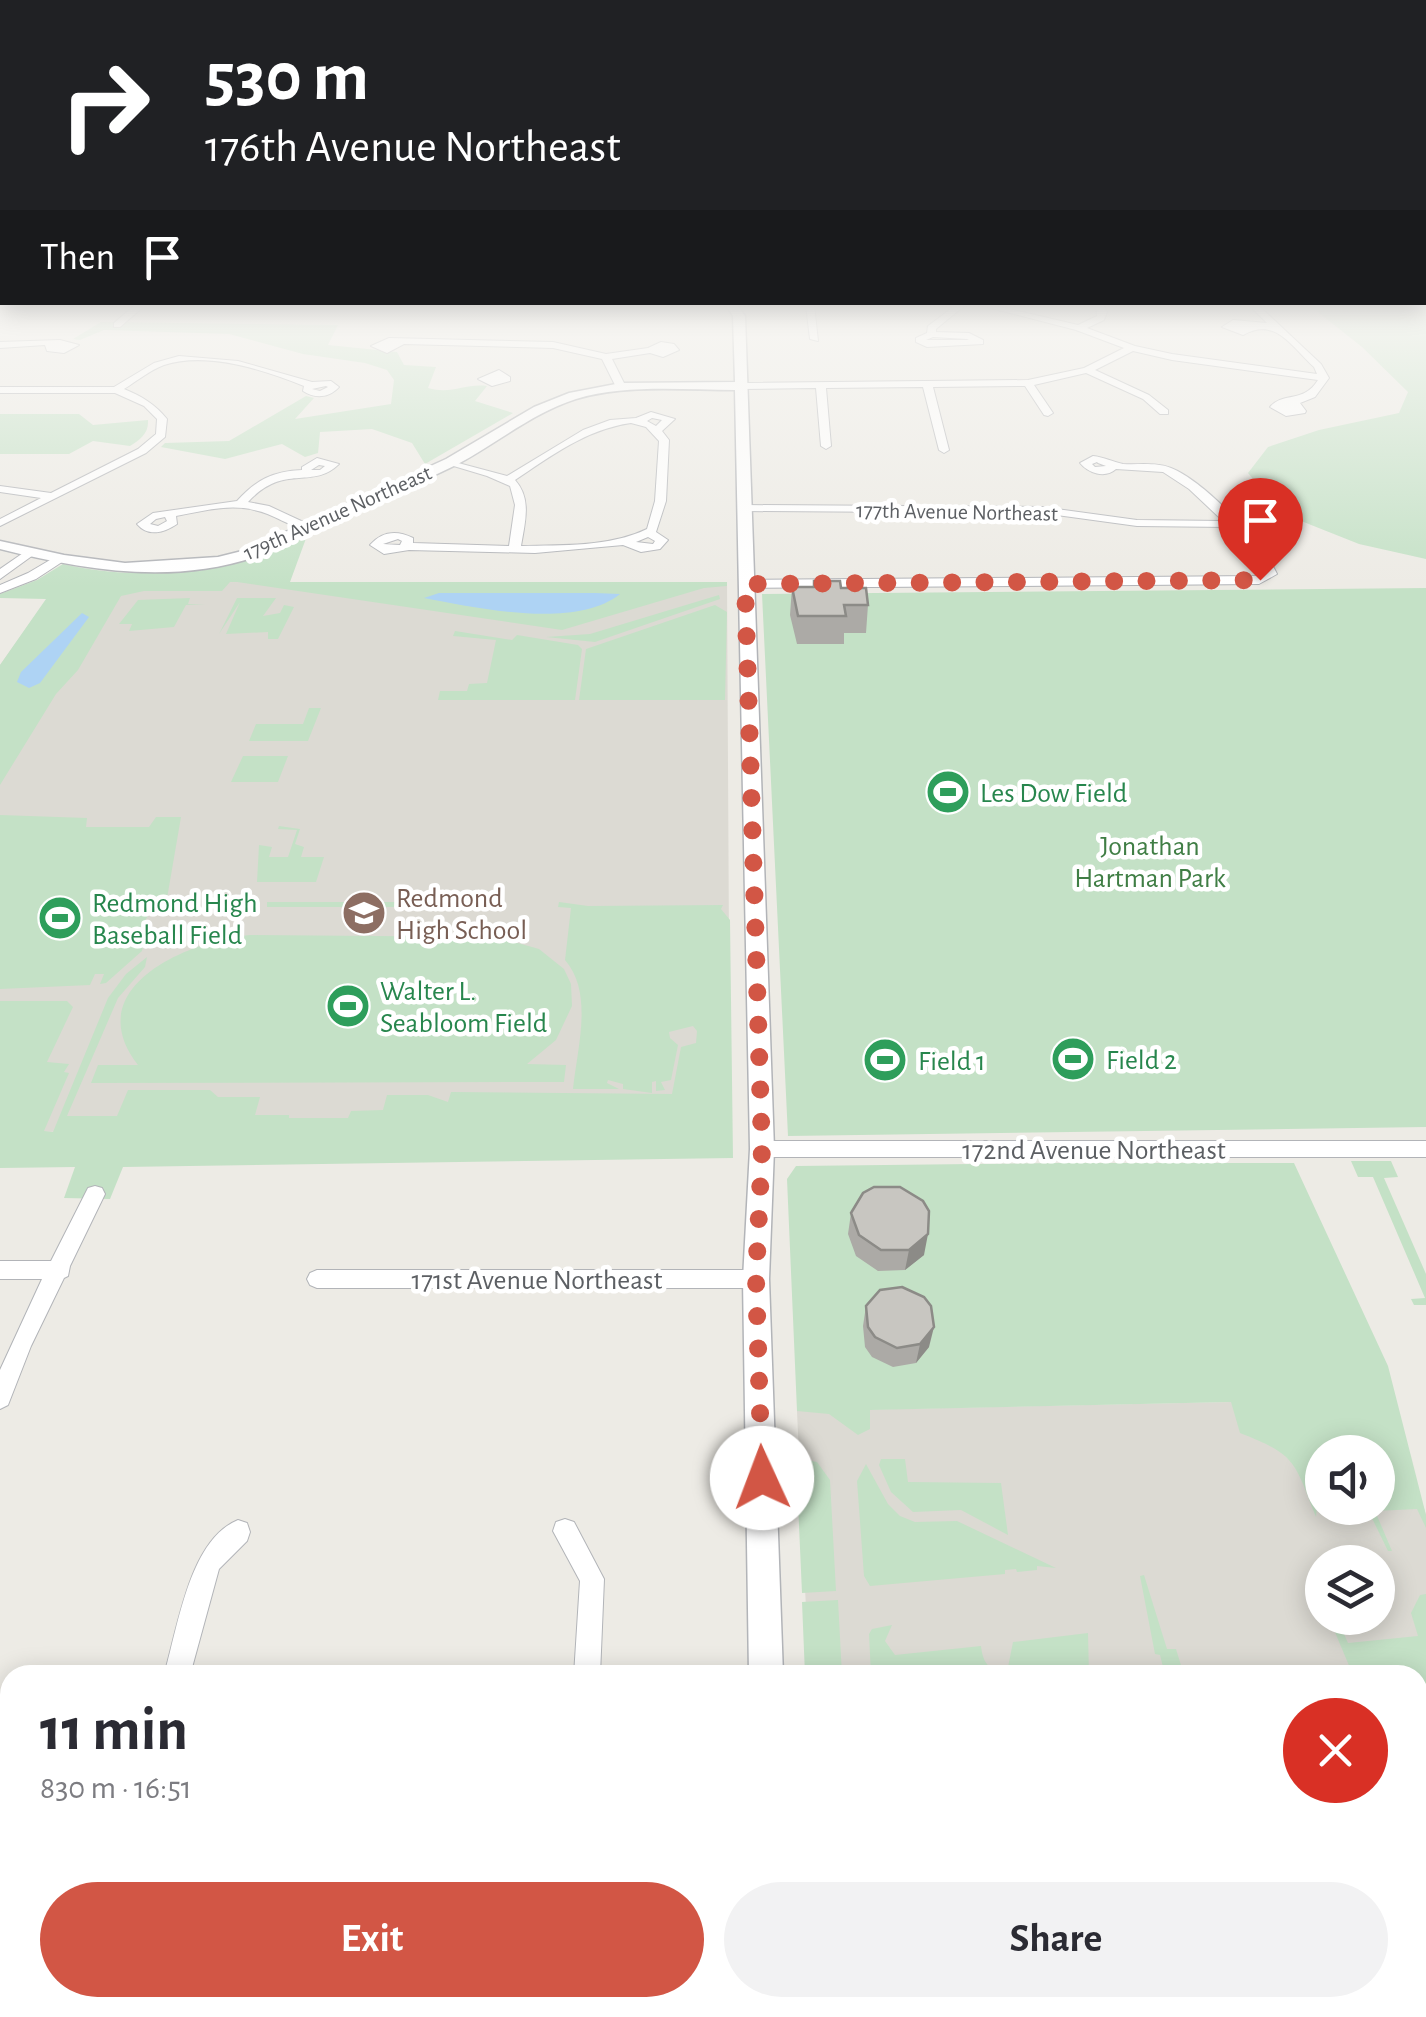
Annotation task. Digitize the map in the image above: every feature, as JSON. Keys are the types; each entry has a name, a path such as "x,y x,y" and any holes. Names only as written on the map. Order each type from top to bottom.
{"street":[{"path":"0,524 142,450 161,435 162,419 157,410 139,399"},
{"name":"179th Avenue Northeast","path":"0,545 120,570 191,568 251,553 451,462 539,410 565,399"},
{"path":"741,399 762,1149 756,1278 766,1665"},
{"path":"822,399 826,446"},
{"path":"931,399 944,450"},
{"path":"1039,399 1048,413"},
{"path":"1149,399 1164,412"},
{"path":"1294,404 1304,399"},
{"path":"508,480 597,425 647,426 670,421 664,416 652,416 647,426"},
{"path":"646,535 658,514 664,440 647,426"},
{"path":"451,462 508,480 522,492 525,501 515,547"},
{"path":"745,584 1260,580 1271,574 1269,565 1180,476 1154,466 1112,464"},
{"path":"242,502 256,485 306,470"},
{"path":"0,489 49,496"},
{"path":"170,516 242,502 272,508 308,528"},
{"name":"177th Avenue Northeast","path":"744,508 1042,510 1137,523 1230,524"},
{"path":"407,546 600,548 646,535 662,540 656,547 641,548 628,542"},
{"path":"0,575 30,553"},
{"path":"0,589 58,560"},
{"name":"172nd Avenue Northeast","path":"762,1149 1426,1149"},
{"path":"0,1398 95,1194"},
{"path":"0,1270 61,1270"},
{"name":"171st Avenue Northeast","path":"318,1279 756,1278"},
{"path":"180,1665 209,1562 238,1532"},
{"path":"564,1532 592,1579 588,1665"}],"shaded area":[{"name":"Redmond High School","path":"59,582 727,582 730,1129 0,1132 0,665"},
{"path":"1232,1402 1314,1435 1305,1435 1305,1525 1395,1525 1395,1504 1422,1502 1426,1515 1426,1665 809,1665 797,1411"}],"green space":[{"path":"301,399 313,399 295,419 391,404 392,399 476,399 513,413 425,464 412,443 372,429 320,432 318,453 305,457 282,444 225,459 161,447 165,443 229,441"},
{"path":"1405,399 1426,399 1426,559 1359,544 1281,513 1248,473 1268,447 1319,430 1399,413"},
{"path":"0,414 79,414 93,425 148,420 148,425 143,436 130,446 93,441 69,454 0,454"},
{"path":"308,533 290,582 727,582 727,586 704,588 562,630 237,582 230,582 222,591 144,591 121,596 78,670 56,694 0,785 0,665 46,599 0,598 0,594 37,580 63,564 128,573 188,569 247,555"},
{"name":"Jonathan Hartman Park","path":"1426,588 1426,1127 788,1136 762,594"},
{"path":"719,595 720,599 595,642 546,637 590,634"},
{"path":"190,598 188,604 205,604 186,605 174,627 129,631 132,624 119,624 138,600"},
{"path":"237,598 276,598 263,616 280,613 284,605 294,607 278,639 268,639 268,632 226,634 240,602 219,634"},
{"path":"715,605 727,612 725,700 579,700 586,649"},
{"path":"455,631 512,640 517,635 578,645 582,649 575,700 438,700 440,691 467,691 469,684 487,683 496,640 453,636"},
{"path":"309,708 321,708 308,741 249,741 256,724 303,724"},
{"path":"243,756 288,756 278,782 231,782"},
{"name":"Redmond High Baseball Field","path":"0,815 87,818 86,827 149,827 156,817 181,817 165,910 150,912 142,926 147,927 142,951 106,983 100,984 104,974 95,974 90,985 0,989"},
{"path":"278,829 300,829 295,844 304,847 301,857 324,857 316,882 257,882 259,845 272,847 269,857 288,857 297,830"},
{"path":"267,902 501,902 501,907 267,907"},
{"path":"559,902 588,906 723,905 721,909 730,920 733,1158 123,1167 110,1199 64,1198 75,1167 0,1168 0,1001 67,1001 73,1007 47,1062 69,1064 64,1072 69,1073 44,1131 53,1132 108,998 126,974 147,957 145,967 118,998 67,1116 117,1116 128,1090 210,1090 218,1097 260,1097 255,1115 289,1118 348,1118 351,1111 383,1110 387,1095 428,1095 448,1102 451,1092 672,1094 681,1047 696,1043 697,1031 693,1026 669,1032 678,1045 671,1080 661,1082 665,1090 656,1091 656,1081 652,1082 652,1093 623,1089 623,1084 608,1080 619,1089 573,1089 581,1005 574,973 565,960 571,908 558,907"},
{"path":"250,935 497,937 539,949 564,969 571,984 572,1006 556,1040 527,1064 566,1065 564,1082 91,1083 98,1065 138,1065 123,1038 121,1013 130,992 148,973 197,947"},
{"path":"1351,1161 1391,1161 1398,1177 1384,1178 1426,1274 1426,1305 1414,1305 1411,1299 1425,1298 1373,1177 1358,1177"},
{"path":"1294,1163 1388,1366 1426,1528 1417,1509 1395,1510 1395,1435 1305,1435 1305,1489 1283,1455 1240,1433 1231,1402 870,1410 870,1429 858,1435 829,1414 797,1411 787,1179 796,1166"},
{"path":"796,1458 817,1462 830,1480 836,1591 802,1593"},
{"path":"881,1459 905,1459 908,1482 1001,1483 1008,1535 961,1510 913,1512 891,1492 879,1465"},
{"path":"866,1464 888,1504 900,1516 915,1522 957,1521 1056,1568 1037,1566 1037,1570 1005,1570 1005,1574 870,1586 864,1576 857,1481"},
{"path":"1375,1525 1381,1525 1389,1545 1385,1545"},
{"path":"1144,1575 1167,1649 1176,1649 1181,1665 1162,1665 1160,1655 1155,1654 1140,1576"},
{"path":"1426,1594 1426,1665 1349,1665 1336,1635 1344,1635 1348,1643 1418,1636 1411,1613 1420,1595"},
{"path":"838,1600 841,1665 805,1665 802,1602"},
{"path":"892,1625 885,1641 895,1655 981,1646 989,1665 871,1665 872,1629"},
{"path":"1088,1633 1089,1665 1008,1665 1013,1642"}],"water":[{"path":"439,593 620,594 601,605 552,614 497,611 424,598"},
{"path":"82,613 89,617 40,683 29,688 17,682 21,672"}],"building":[{"path":"814,581 840,581 841,588 866,588 868,605 844,605 846,616 798,616 792,587 814,587"},
{"path":"874,1187 900,1187 923,1201 929,1211 928,1234 909,1250 881,1250 859,1235 851,1213 863,1193"},
{"path":"902,1287 924,1297 931,1306 934,1327 920,1344 897,1348 875,1337 868,1327 866,1306 880,1290"}],"place":[{"name":"Les Dow Field","path":"948,792"},
{"name":"Redmond High School","path":"364,913"},
{"name":"Redmond High Baseball Field","path":"60,918"},
{"name":"Walter L. Seabloom Field","path":"348,1006"},
{"name":"Field 2","path":"1073,1059"},
{"name":"Field 1","path":"885,1060"}],"route":[{"path":"762,1478 756,1278 762,1149 745,584 1260,580"}]}
